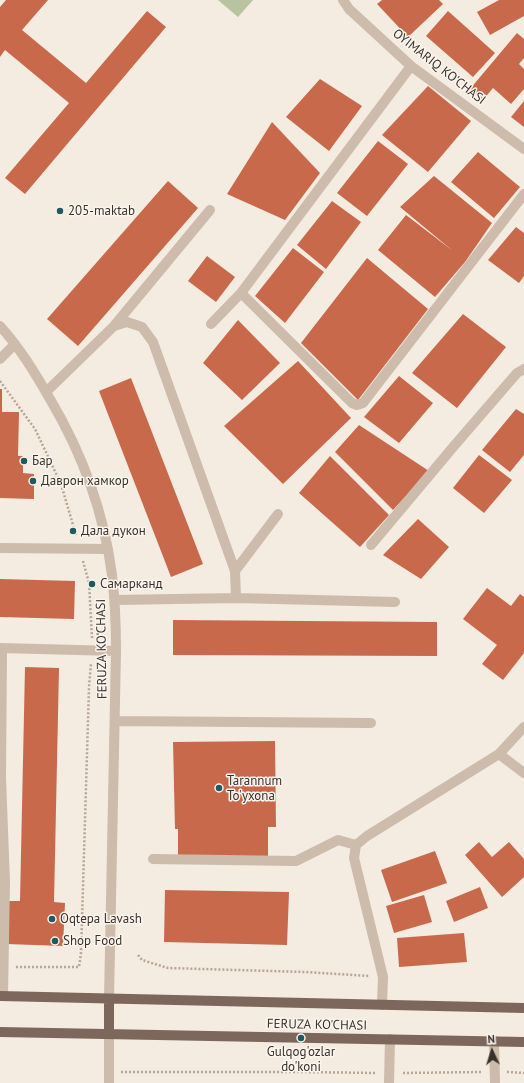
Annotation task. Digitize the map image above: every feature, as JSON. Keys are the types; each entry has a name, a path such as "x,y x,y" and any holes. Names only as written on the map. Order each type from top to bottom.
{"main road":[{"name":"FERUZA KO'CHASI","path":"2,996 524,1008"},
{"name":"FERUZA KO'CHASI","path":"109,999 109,1034"},
{"name":"FERUZA KO'CHASI","path":"0,1032 524,1042"}],"street":[{"name":"OYIMARIQ KO'CHASI","path":"343,0 349,10 411,66 524,149"},
{"path":"211,324 241,293 411,66"},
{"path":"241,293 352,403 357,405 363,403 524,194"},
{"path":"46,392 114,326 210,210"},
{"path":"114,326 127,322 142,327 153,342 235,571 236,598"},
{"name":"FERUZA KO'CHASI","path":"0,326 32,367 67,429 99,508 108,549 115,600 116,651 109,999"},
{"path":"0,359 14,344"},
{"path":"371,545 517,373 524,369"},
{"path":"235,571 278,514"},
{"path":"0,548 108,549"},
{"path":"115,600 236,598 395,602"},
{"path":"2,996 4,966 0,778 1,648 116,651"},
{"path":"115,720 371,723"},
{"path":"382,1005 383,977 354,858 356,845 367,836 499,754 524,727"},
{"path":"499,754 524,773"},
{"path":"153,859 296,861 338,840 356,845"},
{"path":"109,1034 109,1083"},
{"path":"390,1039 390,1078"},
{"path":"494,1041 495,1083"}],"path":[{"path":"0,381 35,429 60,484 80,549 88,583 93,650 88,687 81,953 79,967 4,966"},
{"path":"138,954 142,960 168,968 305,972 383,977"},
{"path":"109,1072 291,1072 390,1078 495,1072 524,1073"}],"green space":[{"path":"218,0 253,0 238,17"}],"building":[{"path":"6,0 48,0 22,30 86,83 147,11 166,27 25,194 5,178 69,103 5,50 0,57 0,7"},
{"path":"382,0 439,0 443,4 408,37 377,4"},
{"path":"499,0 524,0 524,16 490,35 477,12"},
{"path":"448,11 495,53 473,77 426,36"},
{"path":"517,33 524,39 524,58 519,64 524,69 524,89 511,104 493,88 483,100 470,89"},
{"path":"320,79 362,106 329,151 286,117"},
{"path":"428,86 471,121 428,172 382,135"},
{"path":"524,101 524,127 511,117"},
{"path":"272,122 320,173 285,220 227,194"},
{"path":"378,141 408,164 367,216 337,193"},
{"path":"478,152 520,187 494,218 451,182"},
{"path":"434,176 492,223 465,262 435,297 378,250 406,215 453,251 400,207"},
{"path":"168,181 198,208 78,346 47,319"},
{"path":"332,201 361,222 326,269 297,245"},
{"path":"516,227 524,233 524,276 519,283 488,260"},
{"path":"293,248 324,272 285,323 255,296"},
{"path":"207,256 235,277 216,302 188,281"},
{"path":"367,258 428,309 358,400 301,343"},
{"path":"463,314 506,347 457,408 412,373"},
{"path":"238,320 280,363 242,400 203,363"},
{"path":"298,361 351,418 283,484 224,426"},
{"path":"399,376 433,403 399,443 364,417"},
{"path":"131,378 203,564 171,577 99,391"},
{"path":"0,389 2,389 2,412 19,412 18,456 23,456 23,473 34,474 34,499 0,498"},
{"path":"516,409 524,414 524,455 510,472 482,450"},
{"path":"359,425 429,471 393,510 335,452"},
{"path":"479,455 512,480 484,513 453,488"},
{"path":"330,456 389,515 360,547 299,493"},
{"path":"418,519 449,547 421,579 383,555"},
{"path":"0,579 75,581 74,619 0,617"},
{"path":"487,588 511,606 520,594 524,597 524,653 503,680 482,664 497,645 463,619"},
{"path":"173,620 437,622 437,656 173,655"},
{"path":"25,667 59,668 54,902 65,903 63,946 7,944 9,901 20,901"},
{"path":"275,741 276,827 268,827 268,857 178,858 178,829 175,829 173,742"},
{"path":"479,842 492,857 509,842 524,859 524,877 502,897 465,855"},
{"path":"435,851 447,883 392,902 381,870"},
{"path":"480,887 488,908 454,922 446,901"},
{"path":"165,890 289,892 287,945 164,942"},
{"path":"424,895 432,922 394,933 386,906"},
{"path":"464,933 467,962 399,967 397,938"}],"place":[{"name":"205-maktab","path":"60,211"},
{"name":"Бар","path":"24,461"},
{"name":"Даврон хамкор","path":"33,481"},
{"name":"Дала дукон","path":"73,531"},
{"name":"Самарканд","path":"92,584"},
{"name":"Tarannum To'yxona","path":"219,788"},
{"name":"Oqtepa Lavash","path":"52,919"},
{"name":"Shop Food","path":"55,941"},
{"name":"Gulqog'ozlar do'koni","path":"301,1038"}]}
